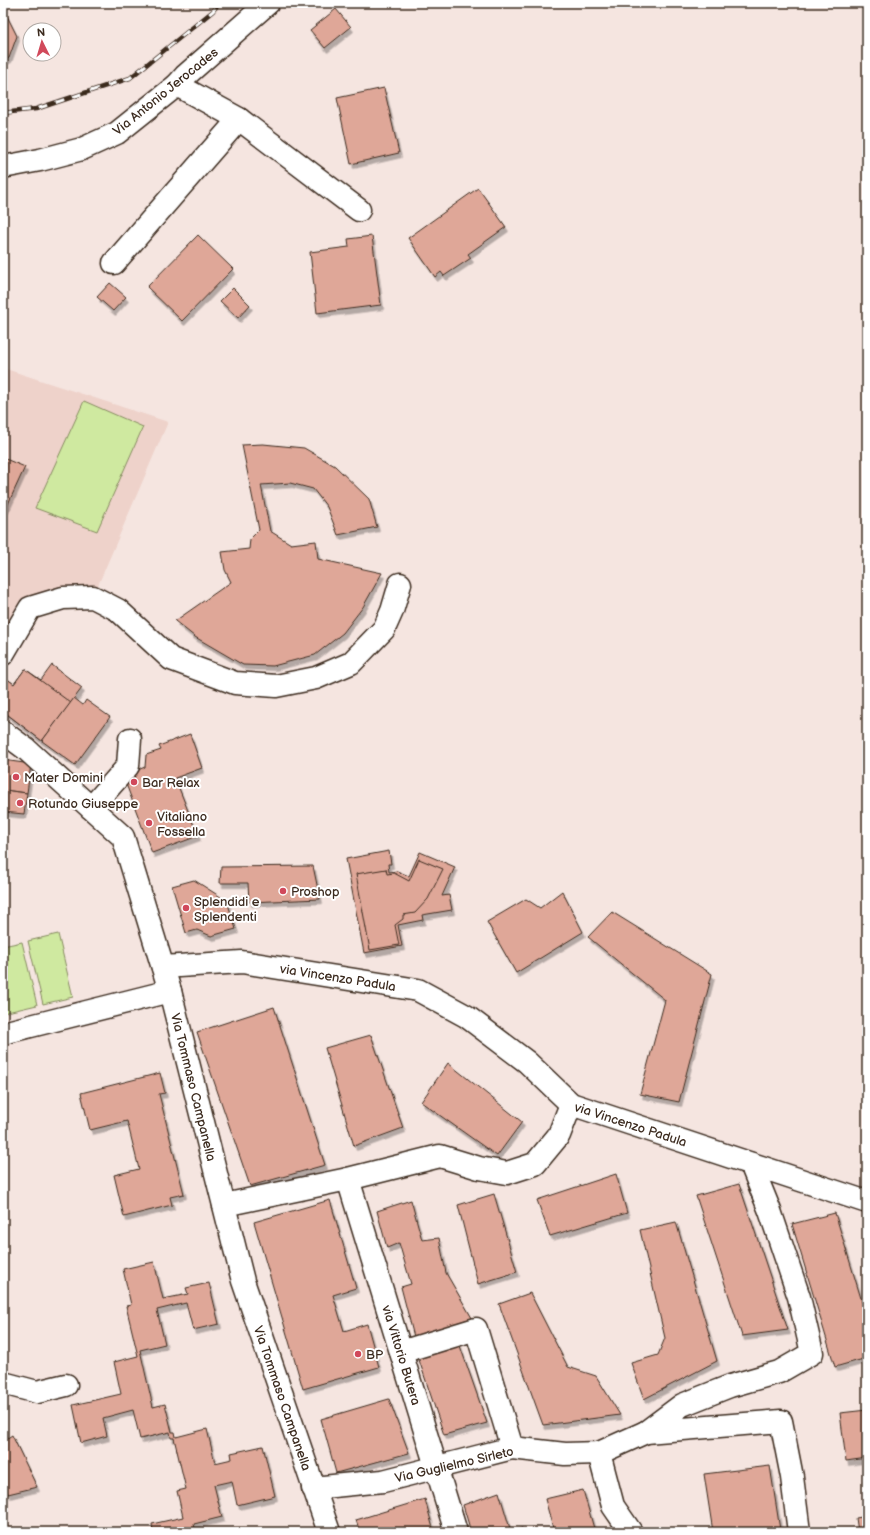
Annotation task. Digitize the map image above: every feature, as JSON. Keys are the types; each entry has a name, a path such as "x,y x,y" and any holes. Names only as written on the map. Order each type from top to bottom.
{"street":[{"name":"Via Antonio Jerocades","path":"3,167 40,160 82,149 118,133 177,85 185,76 268,3"},
{"path":"177,85 239,119 359,210"},
{"path":"114,263 239,119"},
{"path":"3,654 30,608 63,598 93,597 118,610 172,659 235,683 276,686 316,678 351,664 384,629 392,611 400,584"},
{"name":"Via Tommaso Campanella","path":"3,732 26,749 123,837 170,991 243,1281 329,1532"},
{"path":"92,808 128,766 130,740"},
{"name":"via Vincenzo Padula","path":"162,967 242,962 418,990 466,1016 527,1062 571,1104 867,1202"},
{"path":"3,1033 170,991"},
{"path":"224,1205 440,1156 479,1168 507,1173 514,1171 535,1164 558,1135 571,1104"},
{"name":"Via Guglielmo Sirleto","path":"313,1488 383,1480 512,1448 565,1454 599,1453 646,1432 682,1406 730,1386 779,1372 812,1353 799,1297 770,1212 751,1164"},
{"name":"via Vittorio Butera","path":"348,1178 456,1532"},
{"path":"401,1352 476,1329 512,1448"},
{"path":"3,1383 37,1392 66,1385"},
{"path":"646,1432 782,1421 792,1477 799,1532"},
{"path":"599,1453 612,1506 631,1532"}],"shaded area":[{"path":"3,368 168,422 93,597 63,598 3,643"}],"green space":[{"path":"84,401 143,427 97,531 35,508"},
{"path":"58,934 73,997 43,1004 28,941"},
{"path":"22,942 37,1005 3,1013 3,946"}],"building":[{"path":"336,9 351,27 325,48 310,30"},
{"path":"5,12 17,36 9,58 3,61 3,13"},
{"path":"384,88 399,153 351,164 337,98"},
{"path":"478,188 506,227 468,254 471,258 444,276 441,272 435,277 408,238"},
{"path":"198,235 233,269 182,321 147,287"},
{"path":"372,236 381,305 317,313 310,252 349,247 348,239"},
{"path":"110,283 126,297 113,311 97,297"},
{"path":"233,288 250,305 238,318 220,301"},
{"path":"263,444 304,448 335,466 369,499 377,527 338,535 327,507 313,489 290,483 261,485 270,531 291,544 316,541 318,559 382,573 363,607 343,633 315,655 273,666 243,665 195,637 175,621 231,582 225,570 222,552 249,549 250,539 259,530 242,445"},
{"path":"3,458 25,467 3,515"},
{"path":"52,665 82,688 42,741 3,711 3,682 6,678 14,684 25,669 41,680"},
{"path":"25,669 71,703 42,741 3,711 3,682 6,678 14,684"},
{"path":"74,698 83,705 86,700 110,717 75,765 42,741"},
{"path":"190,734 202,768 175,778 198,836 152,853 123,776 145,767 146,755 161,750 159,746"},
{"name":"Mater Domini","path":"3,760 31,764 27,793 3,790"},
{"path":"3,790 27,793 24,814 3,812"},
{"path":"389,851 391,864 388,864 389,872 397,871 409,876 420,852 455,867 442,896 449,895 452,910 422,915 423,920 398,925 402,946 364,953 346,859"},
{"path":"419,859 443,869 428,899 415,913 403,915 403,919 395,925 399,945 370,950 356,874 386,869 387,874 394,873 409,881"},
{"name":"Proshop","path":"313,866 320,899 249,902 248,883 220,883 221,867"},
{"path":"194,880 227,901 236,929 211,936 197,930 186,933 172,886"},
{"path":"562,891 583,932 516,973 487,922 526,899 540,908"},
{"path":"612,912 712,974 679,1102 640,1094 665,1000 588,937"},
{"path":"274,1007 325,1165 250,1186 197,1032"},
{"path":"371,1035 403,1128 354,1146 325,1048"},
{"path":"448,1063 522,1122 497,1156 421,1102"},
{"path":"160,1073 165,1093 159,1094 184,1194 170,1197 172,1205 124,1217 114,1175 139,1169 127,1121 90,1130 81,1093"},
{"path":"616,1174 627,1213 550,1236 537,1200"},
{"path":"739,1184 788,1330 742,1336 696,1196"},
{"path":"494,1194 517,1272 478,1284 458,1205"},
{"path":"330,1200 356,1288 333,1295 344,1331 367,1324 379,1367 303,1389 254,1222"},
{"path":"411,1200 422,1240 439,1238 446,1273 472,1318 414,1337 401,1287 411,1284 399,1243 387,1248 377,1211"},
{"path":"835,1213 867,1318 867,1358 835,1367 792,1224"},
{"path":"676,1222 717,1361 644,1399 631,1363 658,1355 665,1338 640,1230"},
{"path":"154,1262 163,1299 188,1294 186,1288 209,1283 219,1324 193,1330 186,1303 157,1310 165,1344 140,1350 153,1407 165,1404 172,1432 175,1432 176,1437 207,1429 215,1463 232,1459 231,1453 263,1446 275,1496 237,1505 232,1481 214,1485 222,1517 194,1524 196,1532 153,1532 152,1524 183,1517 177,1491 186,1489 174,1438 171,1438 170,1432 140,1439 133,1410 103,1418 107,1436 81,1443 73,1405 121,1394 114,1362 138,1356 126,1306 131,1305 123,1269"},
{"path":"530,1293 568,1367 596,1376 620,1415 543,1425 499,1304"},
{"path":"459,1343 487,1423 444,1435 417,1354"},
{"path":"389,1399 409,1453 336,1473 321,1419"},
{"path":"867,1410 867,1458 846,1461 840,1413"},
{"path":"12,1435 37,1487 8,1494 3,1484 3,1441"},
{"path":"770,1466 780,1530 765,1532 713,1532 704,1474"},
{"path":"583,1490 595,1532 554,1532 545,1499"},
{"path":"499,1492 511,1532 471,1532 463,1505"},
{"path":"425,1499 434,1532 360,1532 356,1520"},
{"path":"867,1516 867,1532 858,1532 856,1518"},
{"path":"522,1528 523,1532 513,1532"}],"railway":[{"path":"3,113 36,109 130,78 213,11 219,3"}],"place":[{"name":"Mater Domini","path":"16,777"},
{"name":"Bar Relax","path":"134,782"},
{"name":"Rotundo Giuseppe","path":"20,803"},
{"name":"Vitaliano Fossella","path":"149,823"},
{"name":"Proshop","path":"283,891"},
{"name":"Splendidi e Splendenti","path":"186,908"},
{"name":"BP","path":"358,1354"}]}
